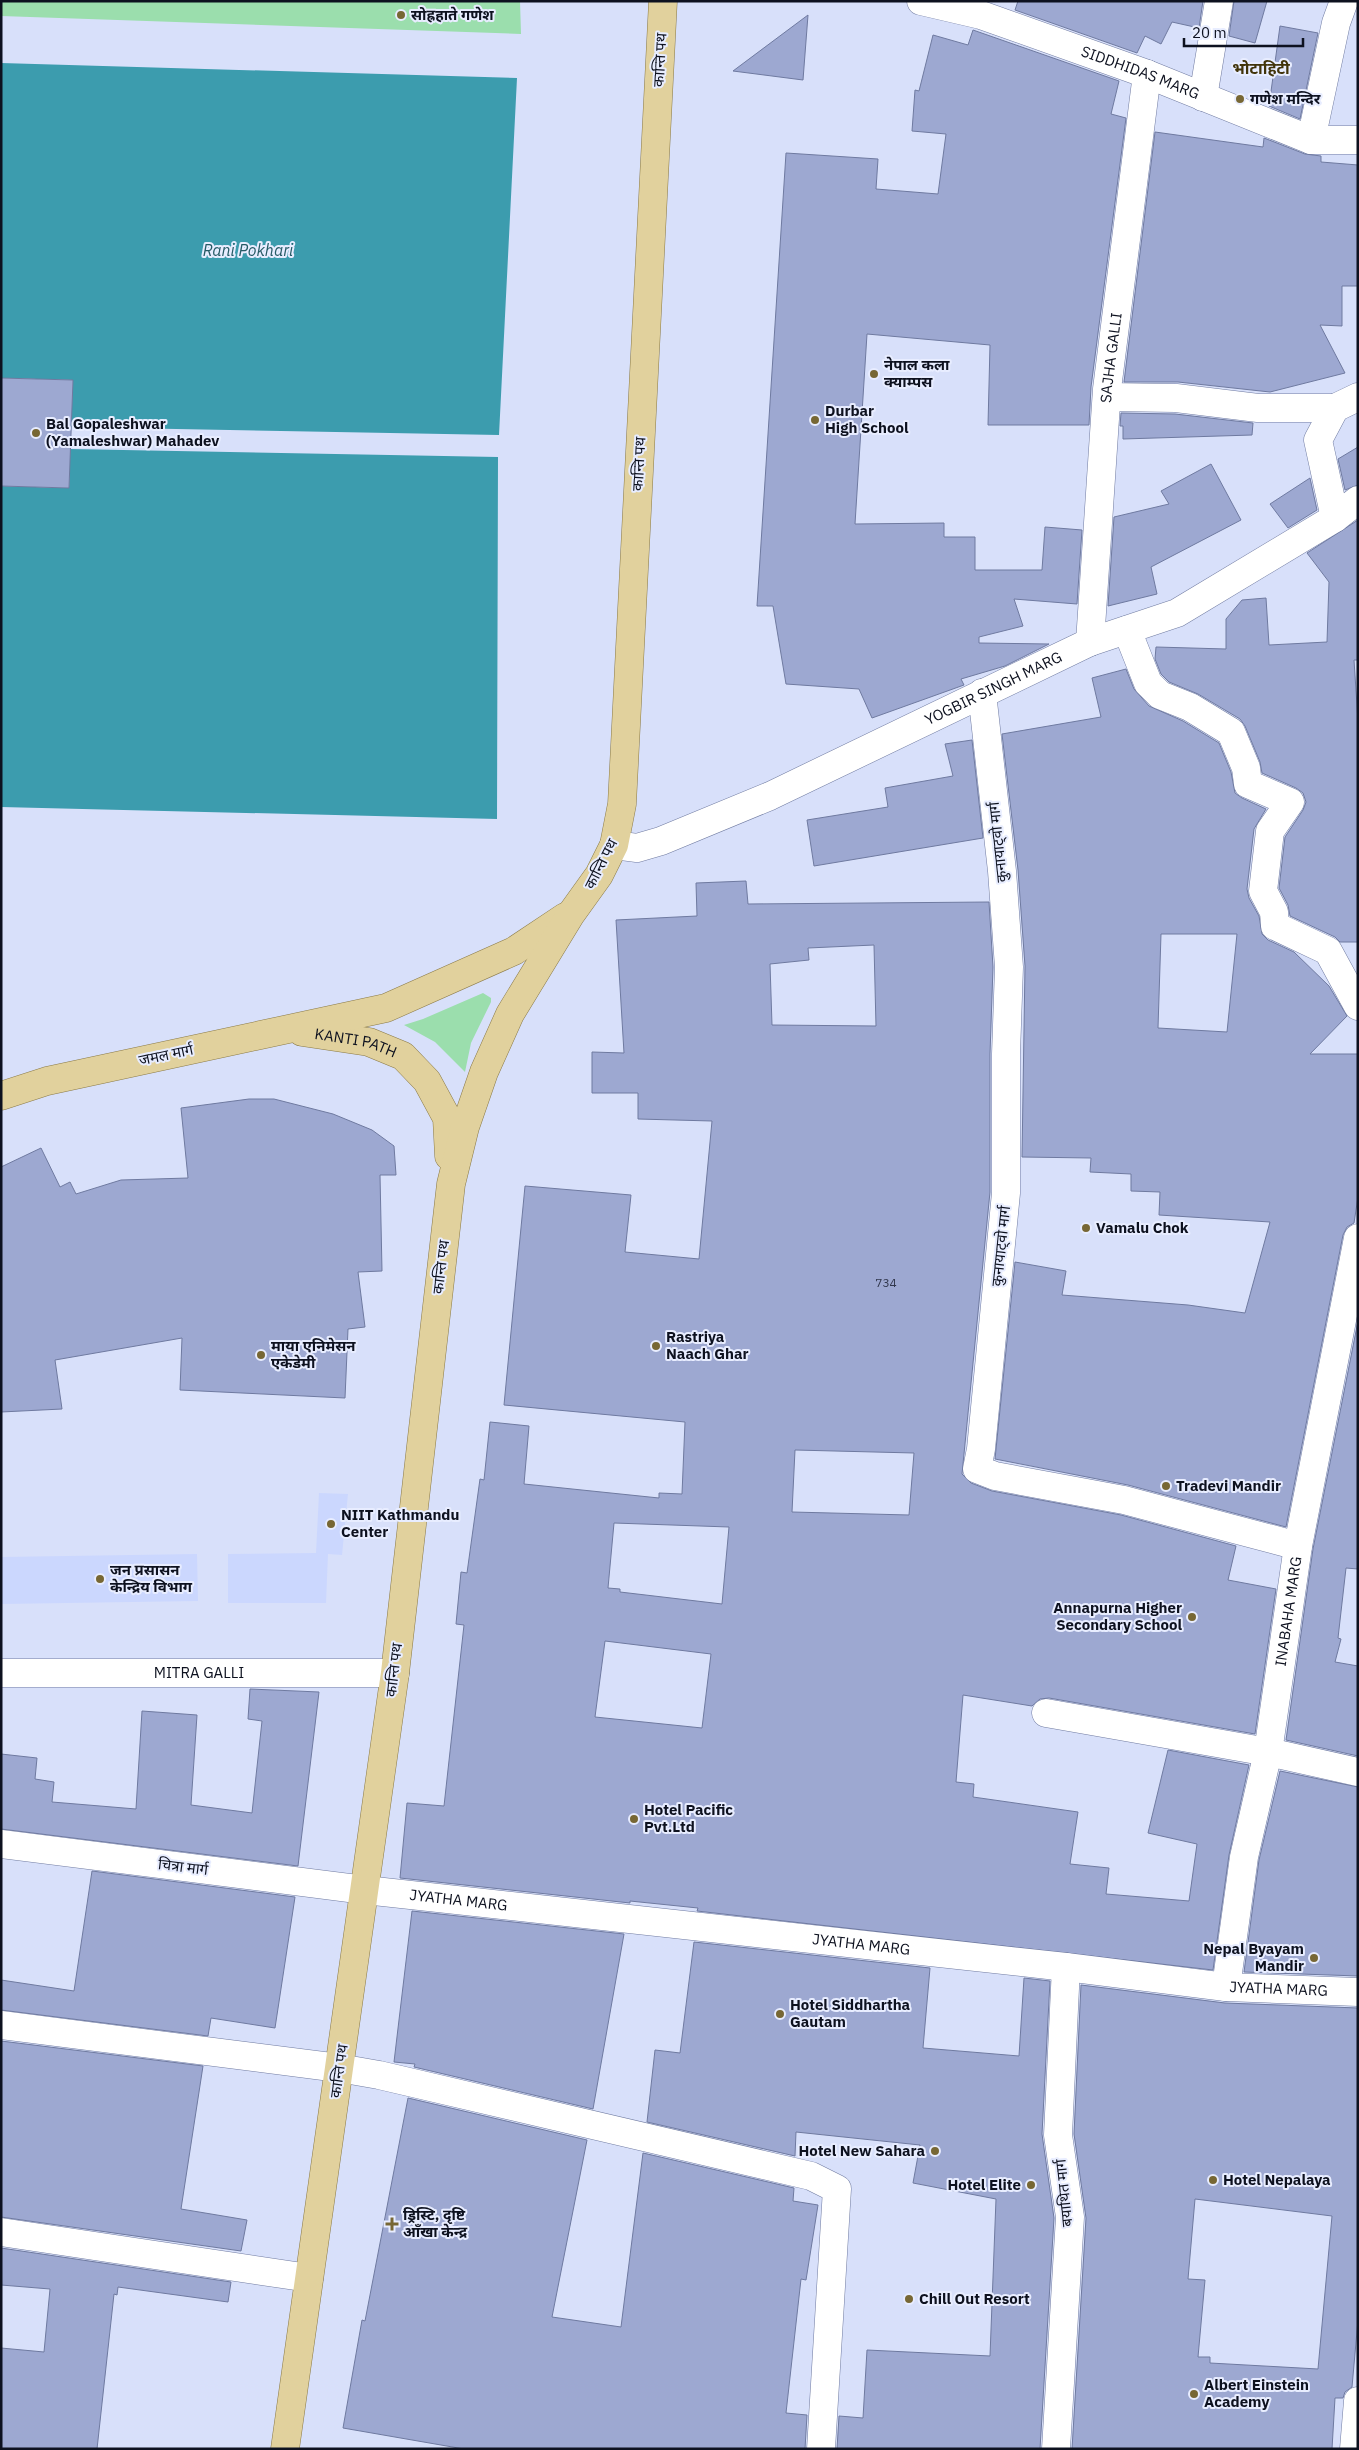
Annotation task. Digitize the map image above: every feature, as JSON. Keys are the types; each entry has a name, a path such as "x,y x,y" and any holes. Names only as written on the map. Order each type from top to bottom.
{"main road":[{"name":"कान्ति पथ","path":"285,2449 394,1672 451,1184 465,1127 484,1072 510,1014 571,914 599,875 614,845 622,804 663,1"},
{"name":"कान्ति पथ","path":"286,1030 386,1008 514,951 571,914"},
{"name":"जमल मार्ग","path":"1,1096 47,1081 286,1030"},
{"name":"KANTI PATH","path":"286,1030 369,1042 403,1056 427,1081 447,1118 451,1184"}],"street":[{"name":"SIDDHIDAS MARG","path":"921,1 981,15 1147,74 1311,140 1358,140"},
{"path":"1202,97 1219,1"},
{"path":"1311,140 1336,23 1344,1"},
{"name":"SAJHA GALLI","path":"1090,642 1107,397 1147,74"},
{"path":"1107,397 1176,398 1258,408 1346,403"},
{"path":"1335,518 1318,440 1346,403"},
{"name":"YOGBIR SINGH MARG","path":"614,845 637,848 660,841 770,796 1090,642 1177,613 1335,518 1358,500"},
{"path":"1127,630 1148,683 1160,695 1190,707 1231,732 1246,768 1248,784 1290,802 1270,831 1263,891 1274,912 1275,926 1328,951 1358,1006"},
{"name":"कुनायाट्वो मार्ग","path":"982,693 1002,872 1009,967 1006,1054 1006,1194 981,1449 977,1469 995,1476 1124,1500 1298,1546"},
{"name":"INABAHA MARG","path":"1226,1987 1244,1857 1268,1752 1298,1546 1358,1238"},
{"name":"MITRA GALLI","path":"1,1673 394,1672"},
{"path":"1046,1713 1268,1752 1358,1772"},
{"name":"चित्रा मार्ग","path":"1,1844 364,1890"},
{"name":"JYATHA MARG","path":"364,1890 1066,1967 1226,1987 1358,1992"},
{"name":"बयाथित मार्ग","path":"1056,2449 1070,2217 1058,2135 1066,1967"},
{"path":"1,2025 339,2068 379,2075 812,2176 837,2189 821,2449"},
{"path":"1,2232 309,2278"},
{"path":"1354,2449 1358,2401"}],"shaded area":[{"name":"NIIT Kathmandu Center","path":"319,1493 348,1494 342,1555 328,1554 326,1603 228,1603 228,1554 316,1553"},
{"name":"जन प्रसासन केन्द्रिय विभाग","path":"197,1554 198,1601 1,1604 1,1557"}],"green space":[{"path":"1,1 520,1 521,34 1,16"},
{"path":"483,993 491,998 491,1002 471,1043 465,1072 435,1042 404,1025 423,1019"}],"water":[{"name":"Rani Pokhari","path":"1,63 517,78 499,435 70,427 73,380 1,378"},
{"path":"70,449 498,457 497,819 1,807 1,486 69,488"}],"building":[{"path":"1018,1 1203,1 1199,28 1172,22 1161,44 1145,36 1137,53 1015,10"},
{"path":"1234,1 1267,1 1255,43 1229,36"},
{"path":"808,15 803,80 733,71"},
{"path":"1280,26 1318,33 1300,119 1269,106"},
{"path":"973,30 1119,81 1111,114 1126,118 1091,387 1089,425 988,425 990,345 867,334 855,524 944,523 944,537 975,537 975,570 1042,570 1045,527 1082,530 1077,604 1014,599 1023,626 979,637 979,643 1049,644 1005,666 961,679 964,685 872,718 859,689 786,684 773,606 757,606 786,153 878,159 876,189 938,194 946,134 912,131 915,90 919,91 933,35 968,45"},
{"path":"1155,132 1263,147 1264,138 1305,154 1321,156 1321,162 1358,165 1358,286 1342,286 1342,326 1320,325 1345,373 1270,392 1178,382 1124,382"},
{"name":"Bal Gopaleshwar (Yamaleshwar) Mahadev","path":"1,378 73,380 69,488 1,486"},
{"path":"1121,413 1175,414 1253,423 1252,435 1123,439 1123,426 1120,426"},
{"path":"1358,447 1358,485 1345,490 1338,459"},
{"path":"1211,464 1241,520 1151,567 1157,594 1108,606 1114,517 1169,504 1161,491"},
{"path":"1310,478 1317,510 1288,528 1270,504"},
{"path":"1358,520 1358,660 1354,660 1358,721 1358,942 1340,942 1335,937 1290,916 1288,905 1279,888 1285,837 1303,810 1306,802 1303,793 1262,773 1260,762 1245,726 1240,719 1198,694 1169,682 1161,674 1155,659 1156,647 1226,649 1226,619 1242,600 1266,598 1269,645 1327,642 1329,582 1307,553"},
{"path":"1126,669 1134,689 1149,706 1183,721 1219,743 1231,772 1235,793 1266,809 1254,829 1247,889 1249,898 1259,916 1262,934 1268,940 1294,952 1329,986 1347,1016 1310,1054 1358,1054 1358,1197 1354,1223 1347,1227 1343,1235 1286,1527 1128,1485 995,1459 1015,1262 1066,1271 1062,1295 1188,1305 1245,1313 1270,1222 1159,1215 1160,1192 1131,1191 1131,1174 1090,1172 1091,1158 1022,1157 1025,966 1018,870 1002,734 1101,717 1092,678","holes":["1161,934 1237,934 1227,1032 1158,1028"]},
{"path":"972,740 983,838 814,866 807,820 888,807 885,788 953,776 945,744"},
{"path":"746,881 748,904 989,902 993,967 990,1054 990,1192 962,1474 971,1483 992,1491 1121,1515 1236,1546 1228,1580 1276,1589 1255,1734 1049,1698 1040,1699 1032,1706 963,1695 956,1782 974,1784 973,1797 1078,1812 1070,1864 1109,1868 1106,1894 1189,1901 1197,1844 1148,1833 1168,1750 1249,1765 1229,1855 1213,1970 697,1911 698,1908 630,1901 630,1903 400,1878 407,1803 444,1806 464,1625 456,1624 461,1572 467,1573 480,1479 484,1480 490,1422 529,1426 524,1484 659,1498 659,1493 682,1494 685,1422 504,1405 525,1186 631,1195 625,1252 699,1259 712,1121 638,1119 638,1093 592,1093 592,1052 624,1053 616,920 697,916 696,883","holes":["874,945 876,1026 772,1025 770,964 809,960 808,948","795,1450 914,1453 909,1515 792,1512","614,1523 729,1527 722,1604 620,1592 620,1589 608,1588","605,1641 711,1654 702,1728 595,1717"]},
{"path":"249,1099 274,1099 333,1114 372,1130 394,1146 396,1175 380,1175 382,1271 358,1272 365,1327 348,1329 345,1398 180,1390 182,1338 55,1360 62,1409 1,1412 1,1167 41,1148 60,1187 70,1182 76,1194 121,1180 188,1178 181,1108"},
{"path":"1358,1321 1358,1569 1346,1568 1338,1638 1341,1639 1335,1662 1358,1666 1358,1756 1286,1740 1313,1549"},
{"path":"250,1689 319,1692 298,1866 1,1829 1,1754 37,1758 35,1779 54,1782 52,1802 136,1809 142,1711 197,1715 191,1805 252,1813 262,1721 248,1719"},
{"path":"1280,1771 1358,1787 1358,1976 1244,1972 1259,1860"},
{"path":"92,1871 295,1897 275,2028 211,2018 208,2036 1,2010 1,1980 74,1991"},
{"path":"412,1911 624,1934 593,2109 414,2067 415,2064 394,2062"},
{"path":"694,1942 930,1968 923,2048 1019,2056 1024,1978 1050,1981 1042,2134 1054,2218 1040,2449 837,2449 839,2416 863,2418 867,2350 990,2356 996,2199 913,2183 920,2145 796,2132 795,2156 647,2122 655,2050 680,2053"},
{"path":"1081,1985 1225,2003 1358,2008 1358,2320 1352,2387 1345,2392 1343,2398 1335,2398 1332,2449 1072,2449 1086,2218 1074,2134","holes":["1195,2199 1332,2216 1318,2369 1210,2363 1210,2357 1198,2357 1205,2280 1188,2279"]},
{"path":"1,2041 203,2066 181,2209 247,2220 241,2251 1,2217"},
{"path":"408,2098 587,2140 552,2317 621,2327 643,2153 794,2188 793,2201 818,2205 806,2280 801,2279 786,2413 807,2415 805,2449 464,2449 343,2428 362,2320 365,2321"},
{"path":"1,2248 231,2282 228,2302 118,2287 117,2295 114,2294 97,2449 1,2449 1,2348 44,2352 50,2289 1,2285"}],"place":[{"name":"सोह्रहाते गणेश","path":"401,15"},
{"name":"गणेश मन्दिर","path":"1240,99"},
{"name":"नेपाल कला क्याम्पस","path":"874,374"},
{"name":"Durbar High School","path":"815,420"},
{"name":"Bal Gopaleshwar (Yamaleshwar) Mahadev","path":"36,433"},
{"name":"Vamalu Chok","path":"1086,1228"},
{"name":"Rastriya Naach Ghar","path":"656,1346"},
{"name":"माया एनिमेसन एकेडेमी","path":"261,1355"},
{"name":"Tradevi Mandir","path":"1166,1486"},
{"name":"NIIT Kathmandu Center","path":"331,1524"},
{"name":"जन प्रसासन केन्द्रिय विभाग","path":"100,1579"},
{"name":"Annapurna Higher Secondary School","path":"1192,1617"},
{"name":"Hotel Pacific Pvt.Ltd","path":"634,1819"},
{"name":"Nepal Byayam Mandir","path":"1314,1958"},
{"name":"Hotel Siddhartha Gautam","path":"780,2014"},
{"name":"Hotel New Sahara","path":"935,2151"},
{"name":"Hotel Nepalaya","path":"1213,2180"},
{"name":"Hotel Elite","path":"1031,2185"},
{"name":"ड्रिस्टि, दृष्टि आँखा केन्द्र","path":"392,2224"},
{"name":"Chill Out Resort","path":"909,2299"},
{"name":"Albert Einstein Academy","path":"1194,2394"}],"district":[{"name":"भोटाहिटी","path":"1261,68"}]}
